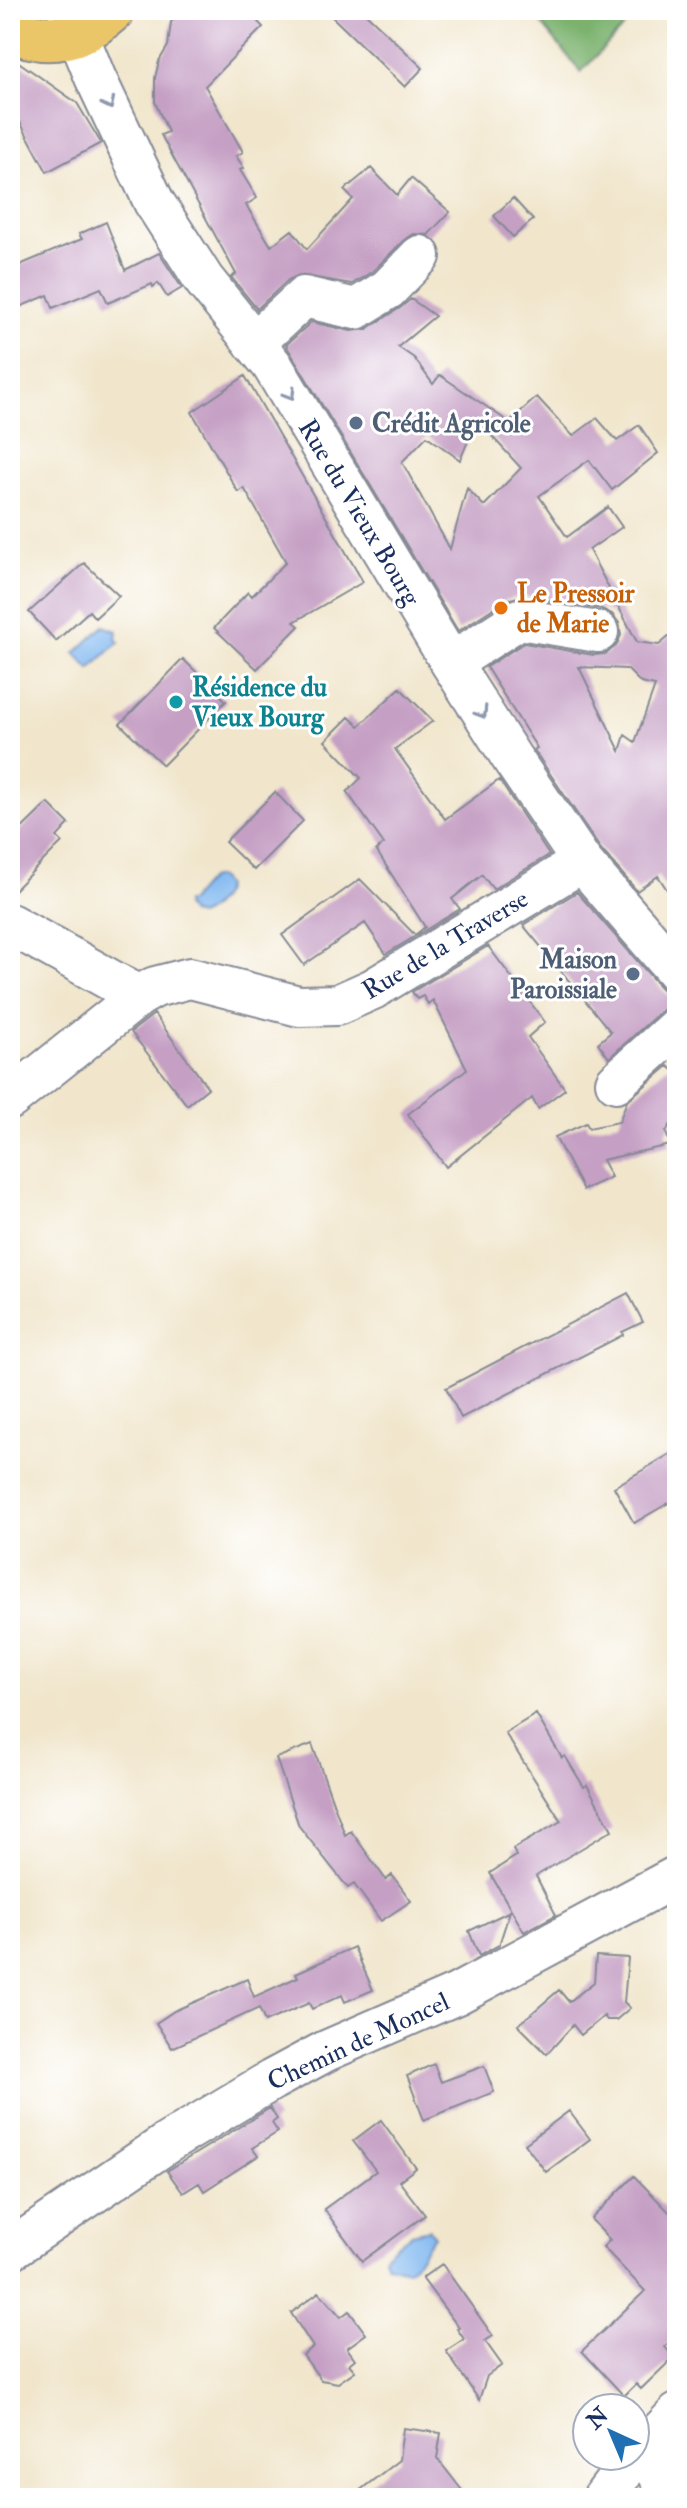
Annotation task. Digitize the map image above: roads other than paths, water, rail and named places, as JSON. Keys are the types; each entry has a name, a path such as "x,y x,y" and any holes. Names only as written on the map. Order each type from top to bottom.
{"main road":[{"path":"10,29 25,36 57,40 86,18"}],"street":[{"name":"Rue du Vieux Bourg","path":"86,18 154,202 204,280 272,365 451,663 582,862 663,927 677,972"},
{"path":"254,343 304,297 356,309 388,289 420,256"},
{"path":"451,663 519,619 598,632"},
{"name":"Rue de la Traverse","path":"10,1099 139,996 155,987 190,978 299,1006 337,1005 373,989 582,862"},
{"path":"10,924 139,996"},
{"path":"616,1082 677,1027"},
{"name":"Chemin de Moncel","path":"10,2250 167,2143 272,2080 326,2051 457,1994 677,1876"},
{"path":"651,2442 677,2414"},
{"path":"651,2459 668,2498"},
{"path":"603,2498 625,2472"}],"water":[{"path":"104,626 117,631 116,639 119,642 90,669 75,653"},
{"path":"218,877 225,885 220,899 203,914 192,914 185,907 185,902 189,902 209,879"},
{"path":"429,2229 434,2236 411,2268 387,2265 384,2257 390,2250 411,2233"}],"place":[{"name":"Crédit Agricole","path":"356,423"},
{"name":"Le Pressoir de Marie","path":"501,608"},
{"name":"Résidence du Vieux Bourg","path":"176,702"},
{"name":"Maison Paroissiale","path":"633,974"}]}
